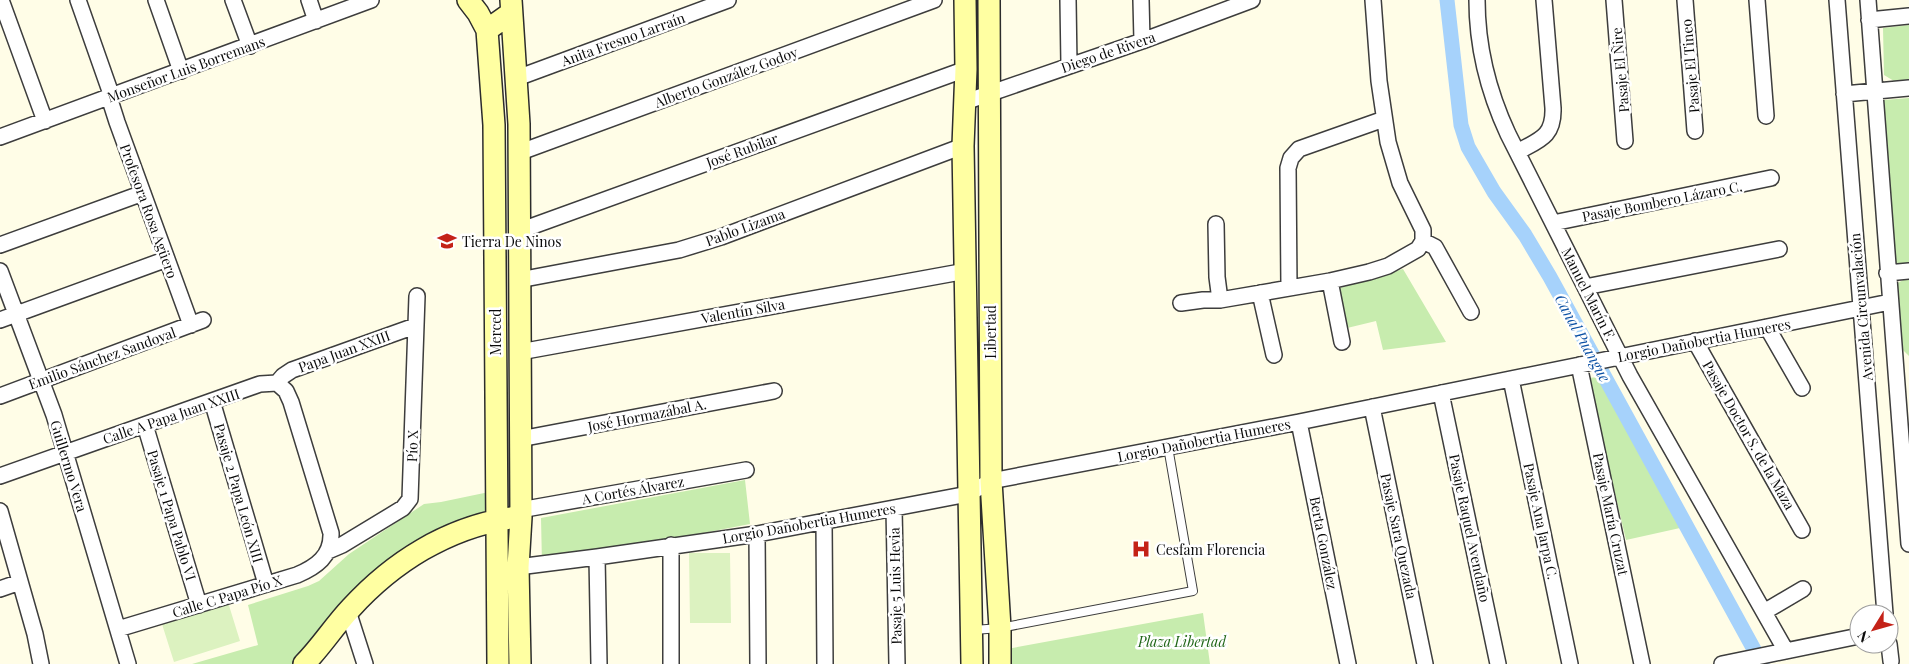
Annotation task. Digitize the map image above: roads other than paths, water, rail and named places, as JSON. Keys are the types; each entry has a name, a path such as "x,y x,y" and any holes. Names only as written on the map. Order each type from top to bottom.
{"street":[{"path":"1,0 45,121"},
{"name":"Profesora Rosa Agüero","path":"78,0 110,91 109,97 166,259 197,323"},
{"path":"156,0 181,71"},
{"path":"233,0 250,46"},
{"path":"309,0 316,21"},
{"name":"Monseñor Luis Borremans","path":"0,137 371,0"},
{"path":"468,0 487,30"},
{"name":"Anita Fresno Larraín","path":"517,78 728,0"},
{"name":"Alberto González Godoy","path":"518,153 934,0"},
{"name":"Libertad","path":"965,0 966,69 963,146 972,664"},
{"name":"Libertad","path":"989,0 991,481 1000,628 1000,664"},
{"path":"1068,0 1069,65"},
{"path":"1141,0 1142,41"},
{"name":"Diego de Rivera","path":"965,102 989,92 1142,41 1213,7 1252,0"},
{"path":"1181,303 1220,300 1330,281 1369,272 1388,266 1415,252 1423,241 1424,235 1421,225 1393,163 1384,119 1376,43 1374,0"},
{"name":"Manuel Marín F.","path":"1477,0 1479,39 1486,77 1499,116 1620,356 1786,651"},
{"path":"1517,152 1542,138 1552,123 1553,108 1544,0"},
{"name":"Pasaje El Ñire","path":"1614,0 1626,141"},
{"name":"Pasaje El Tineo","path":"1685,0 1695,131"},
{"path":"1757,0 1766,116"},
{"name":"Avenida Circunvalación","path":"1837,0 1884,604"},
{"name":"Avenida Circunvalación","path":"1868,0 1887,273 1890,302 1902,368 1909,544"},
{"name":"Merced","path":"498,664 494,125 487,30 511,7"},
{"name":"Merced","path":"511,7 517,78 520,352 518,567 520,664"},
{"path":"1869,20 1909,16"},
{"name":"José Rubilar","path":"519,231 966,69"},
{"path":"1844,94 1909,88"},
{"path":"1290,288 1288,168 1291,158 1299,149 1384,119"},
{"name":"Pablo Lizama","path":"519,280 679,250 720,237 963,146"},
{"name":"Pasaje Bombero Lázaro C.","path":"1552,223 1772,178"},
{"path":"0,245 142,193"},
{"path":"1216,224 1220,300"},
{"path":"1423,241 1435,247 1471,312"},
{"path":"1585,288 1779,249"},
{"path":"0,320 166,259"},
{"name":"Guillermo Vera","path":"0,270 66,453 128,664"},
{"name":"Valentín Silva","path":"520,352 966,270"},
{"path":"1887,273 1909,271"},
{"path":"1330,281 1342,342"},
{"path":"1260,293 1274,356"},
{"name":"Pío X","path":"328,551 342,545 403,508 410,498 417,296"},
{"name":"Lorgio Dañobertia Humeres","path":"518,567 597,558 671,545 757,534 968,494 991,481 1299,422 1890,302"},
{"name":"Emilio Sánchez Sandoval","path":"0,396 197,323"},
{"name":"Papa Juan XXIII","path":"277,383 282,376 292,370 416,326"},
{"path":"1767,327 1802,388"},
{"name":"Pasaje Doctor S. de la Maza","path":"1695,342 1802,530"},
{"name":"Pasaje María Cruzat","path":"1583,364 1642,664"},
{"name":"Pasaje Ana Jarpa C.","path":"1511,379 1570,664"},
{"name":"Calle A Papa Juan XXIII","path":"0,476 265,383 277,383"},
{"path":"277,383 286,391 291,402 330,533 328,551"},
{"name":"José Hormazábal A.","path":"520,439 774,391"},
{"name":"Pasaje Raquel Avendaño","path":"1442,393 1498,664"},
{"name":"Pasaje 2 Papa León XIII","path":"212,401 266,584"},
{"name":"Pasaje Sara Quezada","path":"1372,407 1425,664"},
{"name":"Berta González","path":"1299,422 1348,664"},
{"name":"Pasaje 1 Papa Pablo VI","path":"145,425 199,605"},
{"name":"A Cortés Álvarez","path":"520,513 746,470"},
{"name":"Pasaje 5 Luis Hevia","path":"894,508 897,664"},
{"path":"0,511 35,634 41,664"},
{"path":"304,664 348,610 401,562 419,550 456,533 520,513"},
{"path":"824,521 825,664"},
{"path":"757,534 758,664"},
{"path":"671,545 672,664"},
{"name":"Calle C Papa Pío X","path":"118,629 307,571 320,562 328,551"},
{"path":"597,558 599,664"},
{"path":"0,589 20,582"},
{"path":"1764,612 1803,589"},
{"path":"348,610 365,664"},
{"path":"1722,664 1849,638"},
{"path":"1890,654 1891,661"}],"lane":[{"path":"972,630 1000,628 1193,591 1168,447"}],"waterway":[{"name":"Canal Puangue","path":"1447,0 1461,125 1468,147 1494,192 1525,235 1550,277 1762,664"}],"place":[{"name":"Tierra De Ninos","path":"447,241"},
{"name":"Cesfam Florencia","path":"1141,549"}],"park label":[{"name":"Plaza Libertad","path":"1182,641"}]}
